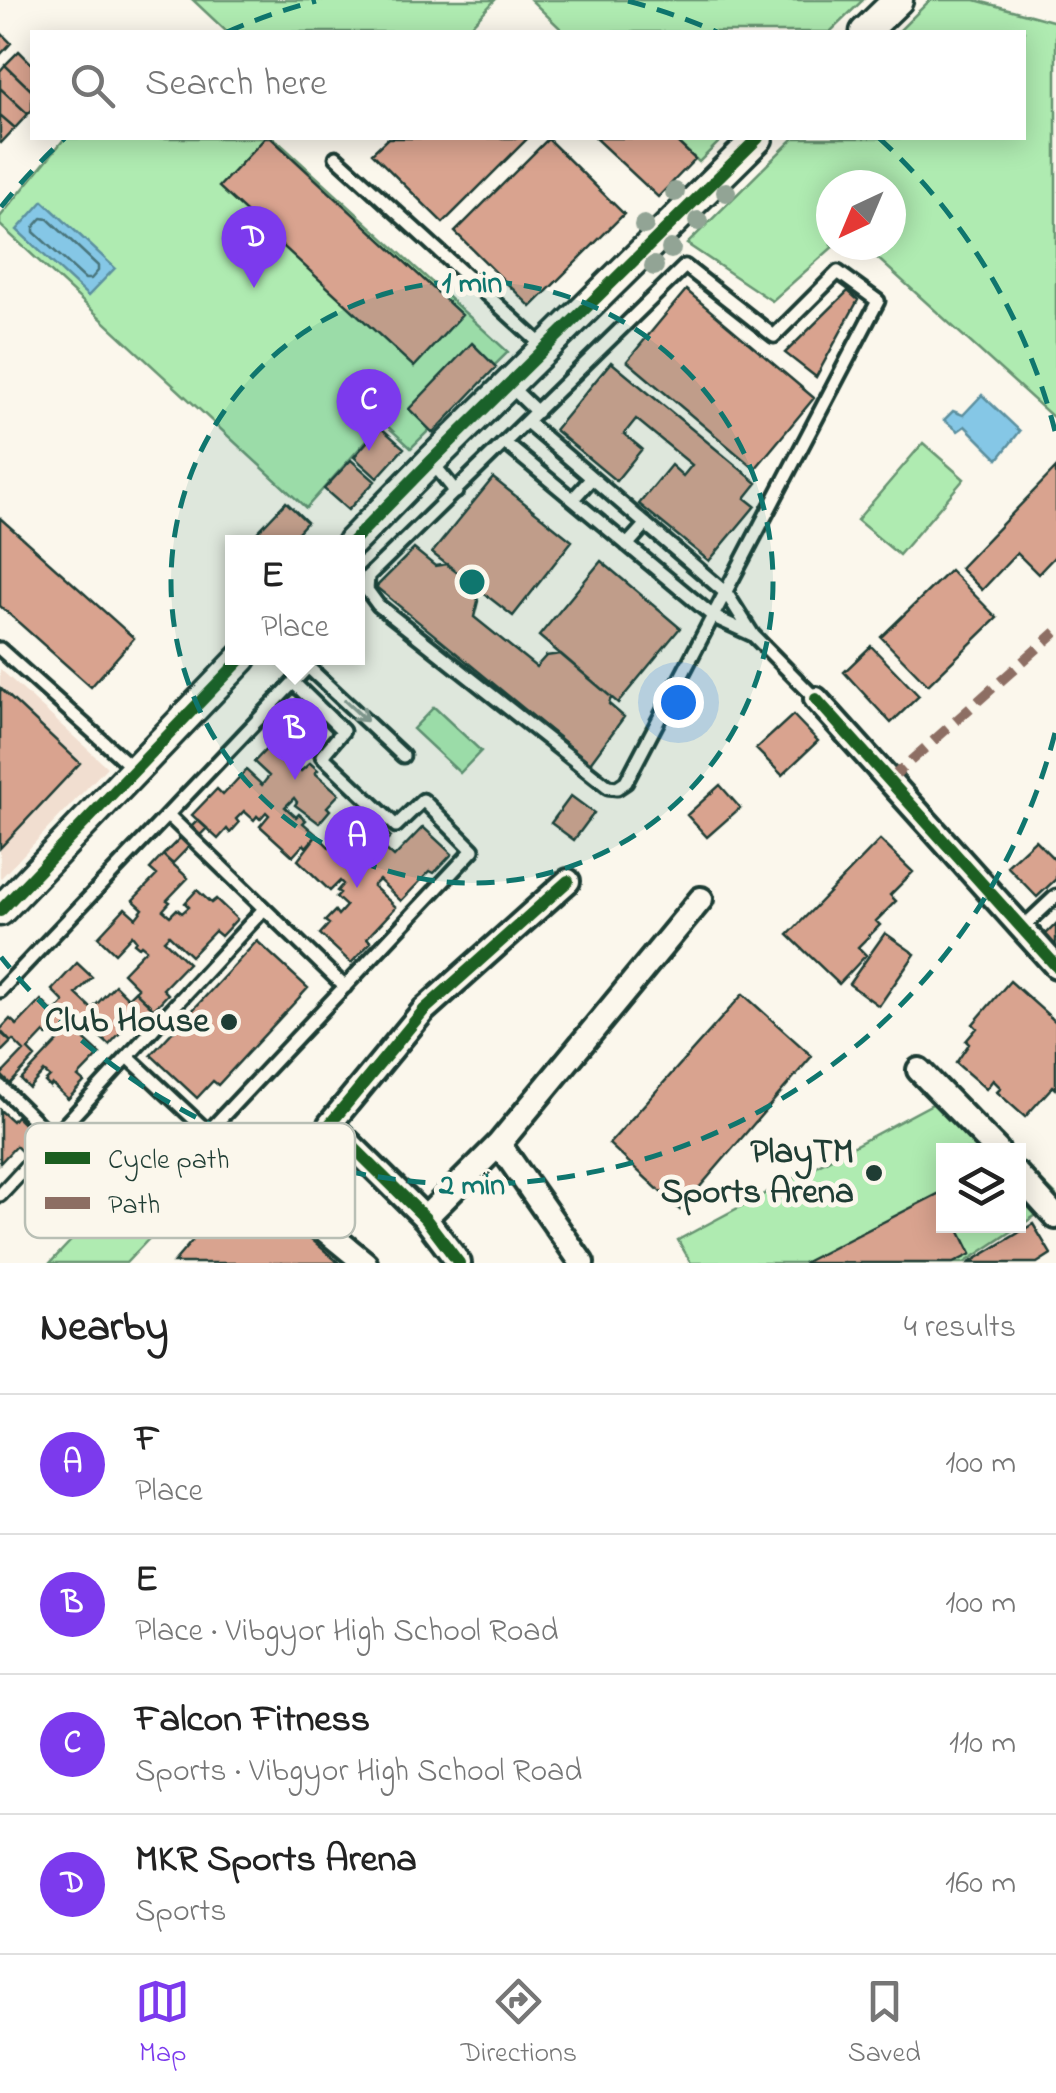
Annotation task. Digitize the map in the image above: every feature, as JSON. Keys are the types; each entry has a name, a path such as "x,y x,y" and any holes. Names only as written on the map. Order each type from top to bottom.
{"street":[{"path":"867,30 898,0"},
{"path":"359,535 756,140"},
{"path":"0,911 235,665"},
{"path":"816,700 1056,966"},
{"path":"331,1123 424,1010 568,880"},
{"path":"426,1218 498,1144 701,899"},
{"path":"919,1070 990,1143"},
{"path":"498,1144 582,1263"},
{"path":"355,1148 426,1218 460,1263"},
{"path":"1026,1184 1056,1217"},
{"path":"335,1238 365,1263"}],"lane":[{"path":"336,157 545,348"},
{"path":"685,266 774,336 838,272 878,301 727,594 626,782 617,788 608,787 378,605 367,590 368,576 505,443 685,266"},
{"path":"509,385 532,417 592,478 727,594 752,635 816,700"},
{"path":"505,443 714,617 752,635"},
{"path":"431,460 456,492"},
{"path":"572,499 592,478"},
{"path":"628,545 646,524"},
{"path":"0,649 134,769"},
{"path":"0,991 308,667 403,756"},
{"path":"217,1123 473,850 423,800 396,826 322,756 343,731 294,683"},
{"path":"168,815 345,987"},
{"path":"1022,928 1056,896"},
{"path":"67,1123 264,909"},
{"path":"128,1057 198,1123"},
{"path":"0,1086 38,1123"},
{"path":"0,1196 25,1169"}],"shaded area":[{"path":"0,669 107,767 0,879"}],"green space":[{"path":"193,0 495,0 467,30 225,30"},
{"path":"531,0 863,0 832,30 562,30"},
{"path":"930,0 975,0 1056,22 1056,420 880,260 906,260 906,170 816,170 818,260 772,301 687,244 792,140 1026,140 1026,30 900,30"},
{"path":"63,140 276,140 508,352 411,448 383,422 306,508 0,225 0,217"},
{"path":"675,140 721,140 699,162"},
{"path":"923,443 964,479 899,555 857,520"},
{"path":"434,707 481,751 460,773 413,729"},
{"name":"PlayTM Sports Arena","path":"953,1093 1004,1143 936,1143 936,1233 1009,1233 964,1263 691,1263 678,1240"},
{"name":"PlayTM Sports Arena","path":"1026,1165 1056,1195 1056,1202 1026,1222"},
{"path":"74,1238 150,1238 126,1263 50,1263"}],"water":[{"path":"43,201 115,268 88,296 17,230"},
{"path":"982,395 1020,431 998,459 965,426 958,431 944,420 953,411 963,415"}],"building":[{"path":"0,32 11,43 0,55"},
{"path":"19,51 30,62 30,89 5,65"},
{"path":"5,65 30,89 28,114 0,88 0,71"},
{"path":"0,88 28,114 15,128 0,115"},
{"path":"0,115 15,128 1,143 0,142"},
{"path":"263,140 273,140 462,315 414,367 219,187"},
{"path":"386,140 526,140 443,223 372,153"},
{"path":"547,140 624,214 531,307 455,232"},
{"path":"597,140 675,140 695,159 658,197"},
{"path":"686,290 814,398 755,469 627,361"},
{"path":"848,291 858,300 816,377 785,353"},
{"path":"472,343 496,367 433,433 409,409"},
{"path":"611,362 757,483 745,498 755,506 709,561 639,504 671,465 683,476 692,465 636,419 624,434 642,449 616,481 555,430"},
{"path":"380,427 404,448 377,478 354,457"},
{"path":"351,460 375,481 348,510 324,489"},
{"path":"1056,468 1056,555 1038,574 1017,553 982,590 960,568"},
{"path":"493,478 572,541 513,616 432,553"},
{"path":"286,502 307,522 295,535 255,535"},
{"path":"0,518 134,638 91,687 0,606"},
{"path":"414,549 435,566 447,564 464,578 475,589 478,601 474,617 536,667 546,656 561,654 611,697 609,704 624,717 590,763 376,587"},
{"path":"601,561 680,628 618,703 539,636"},
{"path":"950,570 997,618 928,685 881,637"},
{"path":"871,646 919,696 891,723 844,672"},
{"path":"0,688 80,763 0,848"},
{"path":"291,705 317,729 301,751 299,748 288,760 301,771 310,763 318,770 315,773 339,794 319,823 295,805 294,798 285,807 306,820 303,823 317,835 293,856 260,826 269,815 266,812 254,820 244,811 230,833 227,829 218,839 192,815 217,789 223,795 246,770 262,785 269,776 254,762 274,741 265,732"},
{"path":"793,715 818,741 782,775 756,749"},
{"path":"720,785 740,808 707,837 687,815"},
{"path":"571,796 594,813 574,840 551,823"},
{"path":"358,811 391,837 382,846 394,857 423,827 452,854 401,901 379,880 373,886 396,907 367,938 371,942 351,963 320,934 329,924 325,921 346,906 336,897 343,884 340,881 330,891 298,860 317,835 339,851 335,854 347,865 356,855 351,851 349,854 330,833"},
{"path":"198,820 207,828 172,864 163,855"},
{"path":"880,840 913,872 890,895 896,901 858,947 866,955 839,984 788,935"},
{"path":"1035,840 1056,861 1056,879 1037,897 1007,866"},
{"path":"163,855 188,878 167,900 170,902 163,910 170,916 177,909 182,913 197,890 211,903 216,899 237,919 221,936 215,931 191,956 169,935 164,940 188,963 163,989 168,994 154,1009 123,973 146,949 134,943 132,935 115,953 98,937 125,908 136,918 143,909 133,900 157,875 150,869"},
{"path":"1056,924 1056,953 1042,938"},
{"path":"885,933 915,954 879,1006 849,984"},
{"name":"Club House","path":"257,941 308,988 218,1085 213,1081 197,1098 151,1055"},
{"path":"77,963 92,977 76,994 92,1009 115,985 128,998 135,991 154,1009 137,1027 131,1021 109,1045 85,1023 76,1032 100,1054 78,1077 84,1082 68,1099 45,1082 50,1077 44,1072 29,1088 21,1080 58,1041 50,1033 44,1033 28,1050 35,1057 10,1084 1,1075 24,1051 0,1030 10,1019 17,1025 41,1000 54,1013 64,1002 52,990"},
{"path":"1010,981 1056,1022 1056,1089 1053,1086 1025,1117 997,1092 1001,1088 993,1080 986,1089 956,1063 977,1028 973,1024"},
{"path":"743,994 812,1056 680,1210 609,1144"},
{"path":"0,1032 11,1042 0,1053"},
{"path":"0,1110 12,1121 16,1116 25,1125 25,1147 21,1151 16,1146 0,1163"},
{"path":"936,1195 936,1233 960,1233 971,1254 953,1263 803,1263"},
{"path":"1033,1224 1051,1254 1037,1263 969,1263 1018,1233 1026,1233"},
{"path":"195,1238 310,1238 339,1263 173,1263"}],"marked path":[{"path":"888,781 1056,632"}],"cycle path":[{"path":"359,535 756,140"},
{"path":"0,911 235,665"},
{"path":"816,699 1056,966"},
{"path":"331,1123 424,1010 568,881"},
{"path":"355,1149 425,1218 459,1263"}],"place":[{"name":"MKR Sports Arena","path":"254,288"},
{"name":"Falcon Fitness","path":"369,451"},
{"name":"E","path":"295,780"},
{"name":"F","path":"357,888"},
{"name":"Club House","path":"229,1022"},
{"name":"PlayTM Sports Arena","path":"874,1173"}]}
